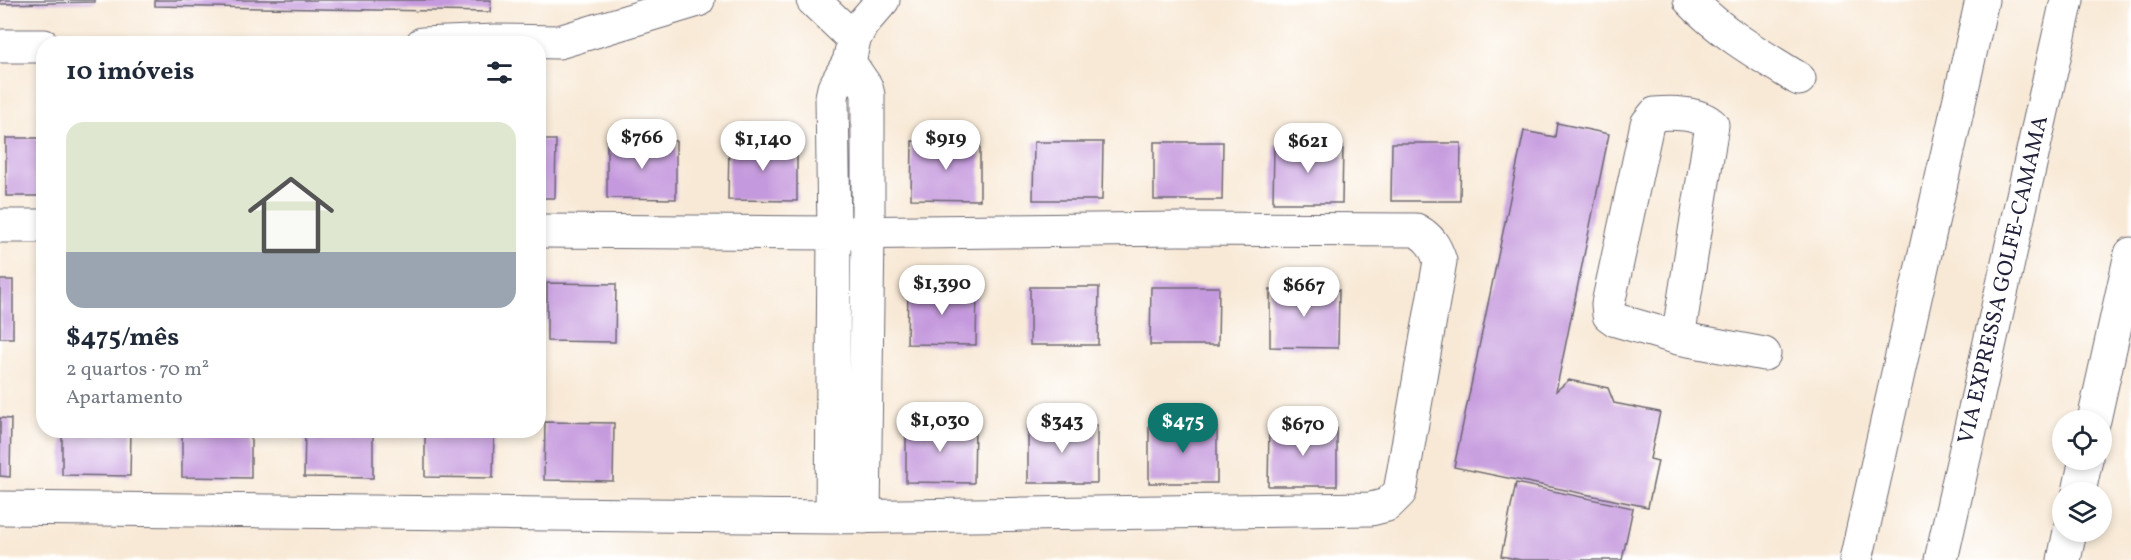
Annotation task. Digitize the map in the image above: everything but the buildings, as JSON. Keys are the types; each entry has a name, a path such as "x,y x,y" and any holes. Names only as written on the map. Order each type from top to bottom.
{"main road":[{"path":"546,42 559,42 698,0"},
{"path":"813,0 851,50 868,94 864,517"},
{"path":"832,517 834,233 832,97 862,24 883,0"},
{"path":"1690,0 1703,14 1767,60 1799,79"},
{"path":"1856,560 1982,0"},
{"name":"VIA EXPRESSA GOLFE-CAMAMA","path":"1941,560 2067,0"},
{"path":"0,46 36,46"},
{"path":"1677,338 1712,125 1707,120 1670,112 1655,114 1647,124 1608,304 1609,315 1616,320 1677,338 1764,354"},
{"path":"0,226 36,226"},
{"path":"0,508 832,517 1371,509 1387,505 1400,492 1440,261 1435,246 1426,236 1416,230 1179,229 834,233 546,231"},
{"path":"2096,410 2131,254"},
{"path":"2064,560 2068,542"}]}
